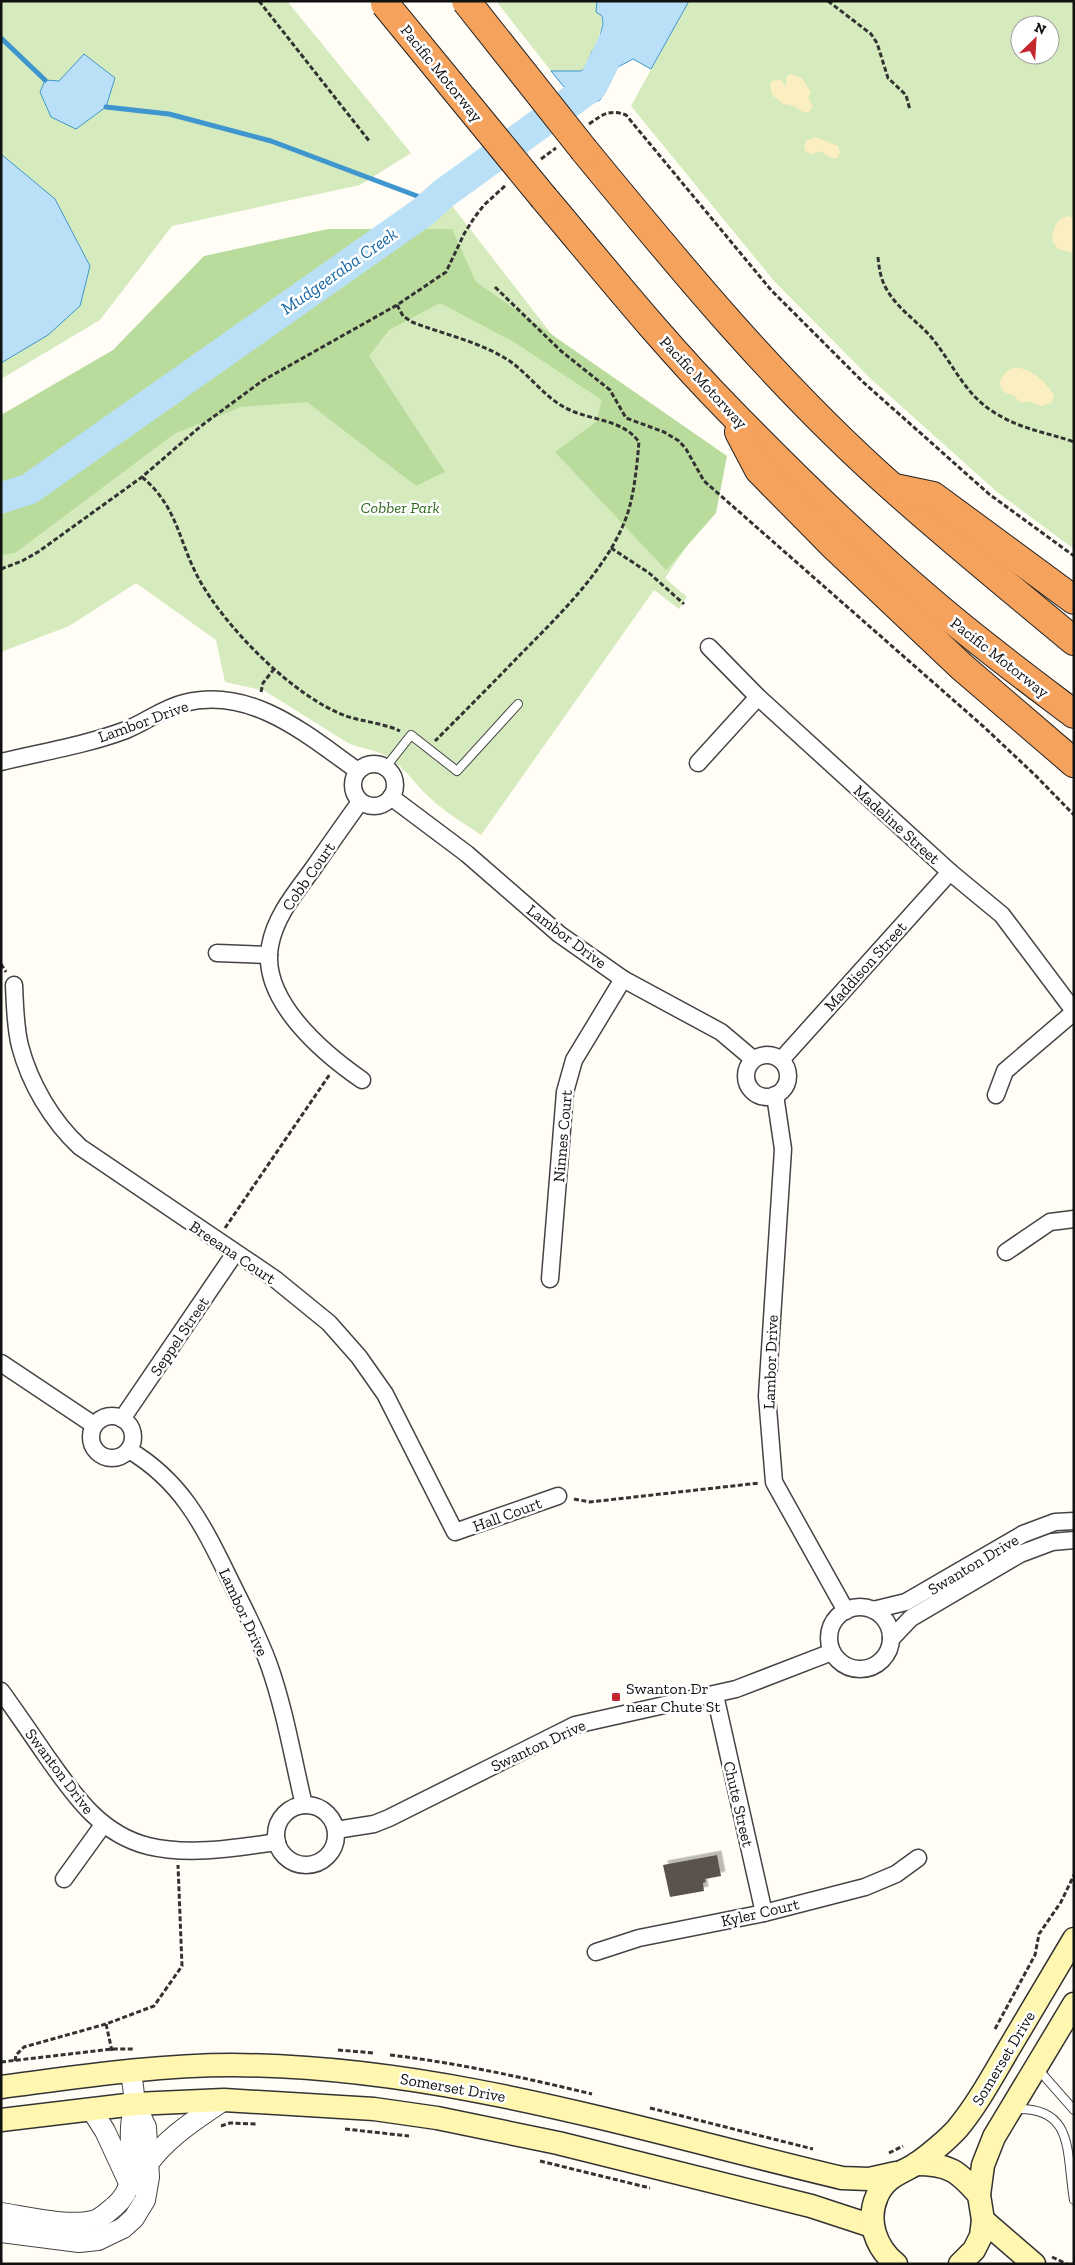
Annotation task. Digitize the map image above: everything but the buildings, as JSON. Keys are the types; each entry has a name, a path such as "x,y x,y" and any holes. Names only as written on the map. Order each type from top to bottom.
{"highway":[{"path":"466,1 668,252 789,387 891,487 1074,640"},
{"name":"Pacific Motorway","path":"384,2 544,198 675,352 727,408 855,534 909,583 988,648 1074,714"},
{"path":"727,408 759,470 832,544 962,667 1074,763"},
{"path":"891,487 933,496 1074,600"}],"main road":[{"name":"Somerset Drive","path":"1,2086 122,2065 231,2065 323,2069 440,2083 500,2094 627,2123 842,2178 869,2179 889,2165 955,2130 977,2101 1074,1939"},
{"name":"Somerset Drive","path":"964,2263 974,2250 981,2236 983,2220 979,2195 983,2165 994,2137 1074,2004"},
{"name":"Somerset Drive","path":"1,2120 135,2104 224,2100 374,2109 502,2130 811,2206 872,2226"},
{"name":"Somerset Drive","path":"910,2155 948,2168 961,2175 979,2195"},
{"name":"Somerset Drive","path":"889,2165 885,2184 877,2196 872,2211 872,2226 877,2243 890,2261"},
{"path":"983,2220 1040,2259"}],"street":[{"name":"Madeline Street","path":"709,646 758,697 950,872 1002,915 1074,1011"},
{"path":"698,763 758,697"},
{"name":"Lambor Drive","path":"1,762 126,729 166,709 185,703 208,700 233,702 257,707 292,725 358,771"},
{"path":"371,764 385,768 390,772 395,784 391,797 380,806 366,805 360,802 352,787 358,771 371,764"},
{"name":"Lambor Drive","path":"391,797 467,854 558,934 623,978 721,1032 753,1060"},
{"name":"Cobb Court","path":"360,802 286,907 273,934 269,966 274,982 290,1014 320,1046 342,1066 362,1080"},
{"name":"Maddison Street","path":"781,1060 950,872"},
{"path":"217,953 269,955"},
{"name":"Ninnes Court","path":"550,1279 565,1092 574,1060 623,978"},
{"name":"Breeana Court","path":"14,985 20,1045 26,1063 57,1123 80,1147 313,1308 340,1334 360,1357 385,1394 455,1532"},
{"path":"996,1095 1006,1072 1074,1011"},
{"path":"767,1055 781,1060 786,1067 787,1083 782,1091 775,1095 762,1096 751,1090 747,1084 746,1071 753,1060 767,1055"},
{"name":"Lambor Drive","path":"775,1095 783,1149 766,1396 774,1482 846,1611"},
{"path":"1006,1252 1050,1222 1074,1219"},
{"name":"Seppel Street","path":"122,1419 235,1253"},
{"path":"1,1363 94,1425"},
{"path":"113,1416 122,1419 130,1426 132,1432 133,1438 129,1450 112,1459 99,1455 91,1444 91,1431 94,1425 106,1417 113,1416"},
{"name":"Lambor Drive","path":"129,1450 154,1467 180,1491 214,1548 270,1666 304,1805"},
{"name":"Hall Court","path":"455,1532 558,1496"},
{"name":"Swanton Drive","path":"873,1610 906,1602 1023,1534 1055,1522 1074,1521"},
{"name":"Swanton Drive","path":"892,1639 911,1618 1020,1554 1052,1542 1074,1540"},
{"path":"859,1607 873,1610 887,1622 892,1639 890,1650 884,1659 876,1665 856,1670 846,1666 832,1652 829,1640 830,1628 836,1618 846,1611 859,1607"},
{"name":"Swanton Drive","path":"336,1830 374,1824 389,1818 575,1726 715,1695 783,1672 832,1652"},
{"name":"Swanton Drive","path":"1,1691 77,1799 103,1825 124,1837 148,1846 178,1850 227,1849 277,1842"},
{"name":"Chute Street","path":"715,1695 764,1913"},
{"path":"304,1805 318,1807 327,1813 333,1821 336,1830 336,1841 328,1857 321,1862 311,1865 296,1864 287,1859 281,1852 277,1842 278,1825 284,1814 294,1807 304,1805"},
{"path":"64,1880 103,1825"},
{"name":"Kyler Court","path":"596,1952 640,1938 764,1913 865,1887 896,1874 918,1858"},
{"path":"1,2232 79,2242 98,2240 116,2233 134,2218 145,2200 150,2177 146,2126 135,2104 122,2065"},
{"path":"148,2164 158,2150 174,2136 224,2100"},
{"path":"1,2213 68,2222 96,2220 118,2203 130,2185 133,2172 131,2128 135,2104"},
{"path":"91,2109 105,2131 130,2185"}],"lane":[{"path":"385,768 411,736 458,771 518,704"},
{"path":"1036,2067 1074,2110"},
{"path":"1011,2109 1039,2110 1057,2118 1070,2132 1074,2200"}],"path":[{"path":"259,1 370,142"},
{"path":"828,1 871,34 878,43 888,78 906,96 910,110"},
{"path":"537,162 577,140 608,112 626,115 771,290 863,382 989,494 1074,556"},
{"path":"1,568 22,562 38,552 142,477 200,426 262,381 396,305 446,272 464,234 474,218 497,191 513,180"},
{"path":"878,257 882,280 887,290 896,303 933,339 969,392 990,410 1019,426 1074,442"},
{"path":"494,287 561,351 610,390 626,418 664,432 678,441 686,449 704,481 984,727 1035,774 1074,815"},
{"path":"396,305 403,316 412,322 493,351 512,363 551,400 578,414 621,426 633,434 639,442 635,482 628,511 611,548 583,587 552,623 428,749"},
{"path":"142,477 156,490 169,508 200,582 230,623 274,669 298,689 321,704 345,716 392,727 411,736"},
{"path":"611,548 649,573 684,604"},
{"path":"257,707 263,683 274,669"},
{"path":"216,1241 327,1076 342,1066"},
{"path":"558,1496 590,1502 774,1482"},
{"path":"15,2061 16,2055 24,2047 106,2024 154,2006 182,1966 178,1850"},
{"path":"993,2033 1035,1955 1039,1934 1061,1902 1074,1875"},
{"path":"106,2024 112,2050 122,2065"},
{"path":"1,2062 112,2050 141,2049"},
{"path":"334,2049 437,2060 496,2071 601,2096"},
{"path":"648,2107 762,2134 816,2150"},
{"path":"215,2128 230,2123 267,2124"},
{"path":"340,2128 415,2137"},
{"path":"889,2165 910,2155"},
{"path":"535,2160 659,2190"},
{"path":"1040,2259 1067,2264"}],"green space":[{"path":"1,1 287,1 411,153 360,185 172,226 100,320 1,379"},
{"path":"496,1 597,1 596,6 602,23 597,48 581,71 551,71"},
{"path":"689,1 1074,1 1074,549 997,492 872,380 774,281 631,106"},
{"name":"Cobber Park","path":"443,194 611,411 709,514 665,578 687,597 679,609 654,590 481,835 437,804 391,759 375,751 348,743 265,691 225,682 216,640 136,583 69,626 1,652 1,498 29,489 423,212"},
{"path":"328,229 452,229 476,282 727,456 716,513 666,570 555,452 596,422 602,400 514,342 440,303 389,330 369,356 445,472 416,486 307,402 241,407 174,434 15,553 1,555 1,415 113,350 204,256"}],"sand":[{"path":"791,74 802,78 811,93 808,97 813,107 809,112 803,112 794,106 783,104 772,95 770,85 772,81 781,80 786,87 786,77"},
{"path":"815,137 838,146 840,153 838,158 833,159 820,151 812,154 805,151 806,141"},
{"path":"1068,216 1074,219 1074,253 1058,249 1052,240 1053,232 1058,222"},
{"path":"1013,368 1025,370 1043,381 1054,396 1051,403 1041,406 1029,401 1022,403 1013,395 1002,390 1000,386 1001,379 1006,372"}],"water":[{"path":"597,1 689,1 651,69 633,59 618,67 600,100 581,108 551,71 581,71 586,67 592,51 597,48 603,24 602,16 596,12"},
{"path":"84,54 115,78 106,107 76,129 51,117 40,92 45,80 59,81"},
{"path":"1,154 55,199 90,266 80,306 48,335 1,363"}],"waterway":[{"name":"Mudgeeraba Creek","path":"1,498 29,489 423,212 443,194 592,86 634,1"},
{"path":"1,38 45,80"},
{"path":"106,107 169,114 271,141 433,202"}],"place":[{"name":"Swanton Dr near Chute St","path":"616,1697"}]}
